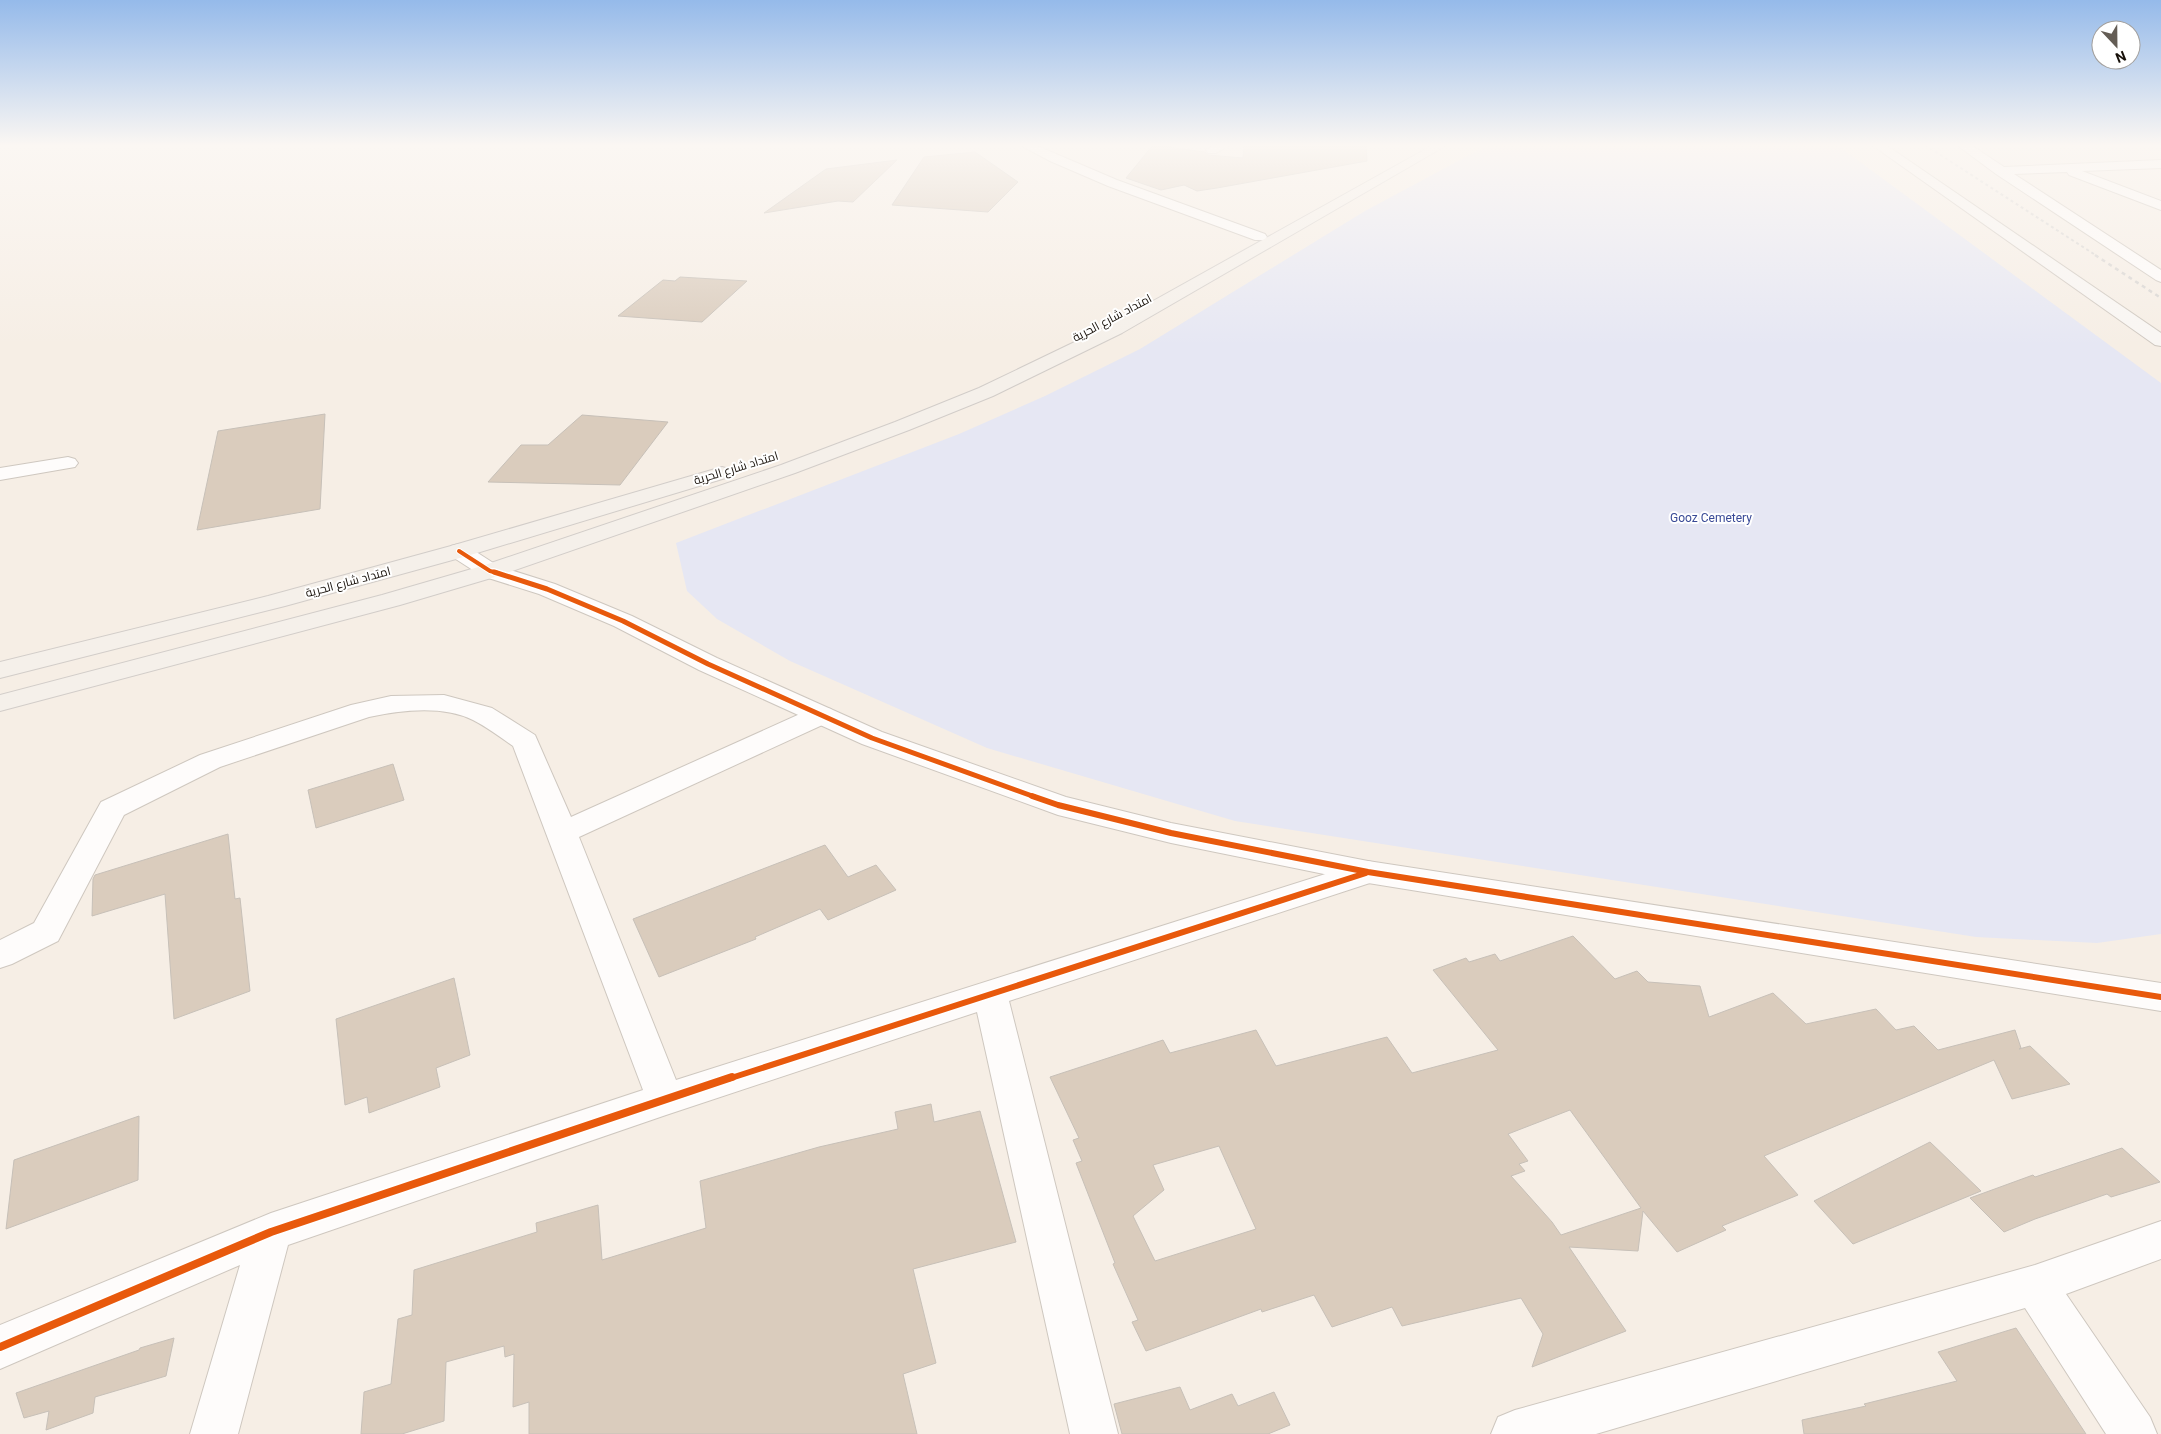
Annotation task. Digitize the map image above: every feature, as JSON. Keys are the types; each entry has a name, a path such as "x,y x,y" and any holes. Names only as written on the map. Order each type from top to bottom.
{"main road":[{"name":"امتداد شارع الحرية","path":"0,670 276,601 459,551 746,466 932,402 1032,359 1100,326 1305,212"},
{"name":"امتداد شارع الحرية","path":"0,703 391,600 490,571 788,469 986,392 1116,329 1322,212"},
{"path":"1975,212 2161,341"},
{"path":"1998,212 2065,257"}],"street":[{"path":"1193,212 1260,237"},
{"path":"2061,212 2161,277"},
{"path":"2144,267 2161,265"},
{"path":"0,474 68,463"},
{"path":"459,551 490,571 547,589 623,622 708,664 872,738 1058,805 1171,833 1368,872 2161,997"},
{"path":"0,955 46,932 112,809 210,761 361,711 391,704 444,703 482,714 525,741 664,1099"},
{"path":"562,833 821,715"},
{"path":"0,1347 271,1232 664,1099 1368,872"},
{"path":"990,994 1094,1434"},
{"path":"214,1434 271,1232"},
{"path":"1515,1434 2035,1285 2161,1240"},
{"path":"2035,1285 2133,1434"}],"green space":[{"name":"Gooz Cemetery","path":"1364,212 1928,212 2161,383 2161,934 2097,943 1976,937 1235,821 987,748 790,661 717,619 687,591 676,543 959,434 1045,396 1140,349"}],"building":[{"path":"680,277 747,281 702,322 618,316 663,280 675,281"},
{"path":"325,414 320,509 197,530 218,431"},
{"path":"582,415 668,422 620,485 488,482 521,445 548,445"},
{"path":"393,764 404,800 316,828 308,790"},
{"path":"228,834 235,899 240,898 250,991 174,1019 165,894 92,916 93,879 95,875"},
{"path":"825,845 848,877 876,865 896,890 828,920 820,909 755,937 756,939 659,977 633,919"},
{"path":"1573,936 1615,979 1637,971 1648,982 1700,986 1709,1017 1773,993 1806,1024 1876,1009 1896,1030 1914,1026 1938,1050 2015,1030 2021,1048 2019,1049 2030,1046 2070,1084 2012,1099 1994,1060 1764,1156 1798,1195 1722,1226 1726,1230 1677,1252 1643,1211 1638,1251 1569,1247 1626,1331 1532,1367 1543,1334 1521,1298 1402,1326 1392,1307 1332,1327 1314,1295 1262,1312 1261,1309 1146,1351 1132,1322 1138,1320 1113,1264 1115,1263 1076,1163 1082,1161 1073,1140 1079,1138 1050,1077 1163,1040 1170,1053 1256,1030 1276,1066 1387,1037 1412,1073 1498,1050 1433,970 1466,958 1469,962 1495,954 1500,961","holes":["1570,1110 1641,1208 1561,1235 1552,1222 1511,1176 1525,1171 1519,1164 1528,1161 1508,1134","1219,1146 1256,1229 1155,1261 1133,1216 1164,1190 1153,1165"]},
{"path":"454,978 470,1055 436,1068 440,1087 369,1113 367,1097 345,1105 336,1019"},
{"path":"931,1104 934,1122 980,1111 1016,1242 913,1269 936,1363 903,1374 917,1434 529,1434 529,1402 513,1407 514,1354 505,1357 504,1346 446,1362 444,1421 402,1434 361,1434 364,1392 391,1384 398,1319 412,1315 414,1270 537,1232 536,1223 598,1205 602,1260 706,1228 700,1181 819,1147 898,1129 895,1112"},
{"path":"139,1116 138,1180 6,1229 14,1160"},
{"path":"1930,1142 1981,1191 1853,1244 1814,1201"},
{"path":"2122,1148 2160,1182 2111,1197 2107,1194 2004,1232 1970,1198 2033,1175 2035,1177"},
{"path":"2016,1328 2086,1434 1804,1434 1802,1420 1866,1406 1864,1404 1957,1381 1938,1352"},
{"path":"174,1338 166,1376 95,1397 93,1413 46,1430 49,1411 24,1418 16,1393 139,1350 140,1348"},
{"path":"1180,1387 1190,1410 1232,1394 1238,1406 1274,1392 1290,1425 1268,1434 1122,1434 1114,1404"}],"railway":[{"path":"2029,212 2097,256"},
{"path":"2095,255 2161,298"}],"cycle path":[{"path":"459,551 490,571 547,589 623,621 708,664 872,738 1058,805 1171,833 1368,872 2161,997"},
{"path":"0,1347 271,1232 665,1099 1366,873"}]}
